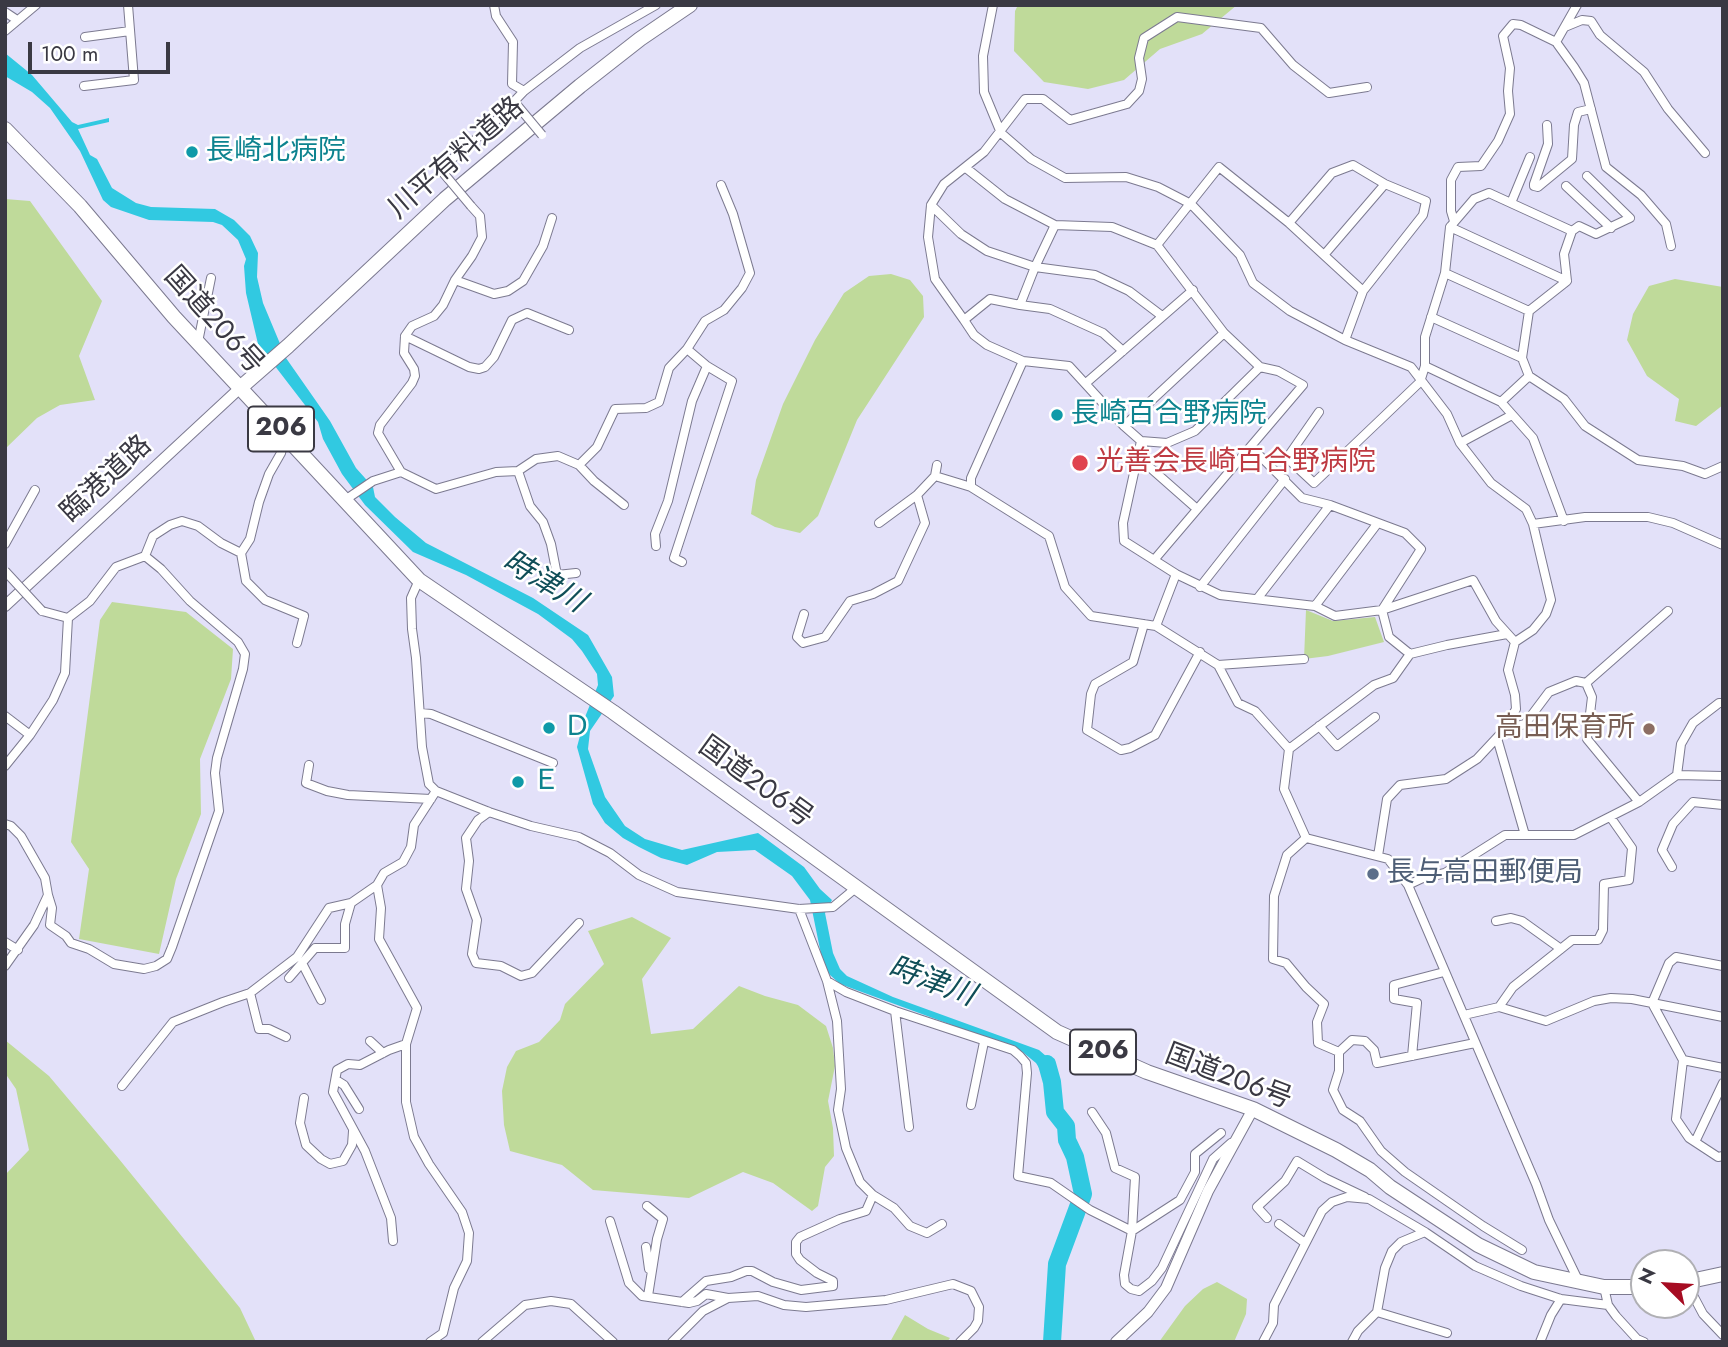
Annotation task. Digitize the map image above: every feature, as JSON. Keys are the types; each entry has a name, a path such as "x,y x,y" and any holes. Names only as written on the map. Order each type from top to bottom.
{"highway":[{"name":"川平有料道路","path":"287,343 435,200 543,105 631,36 677,5"},
{"name":"川平有料道路","path":"240,388 464,183 580,86 640,39 690,5"},
{"name":"国道206号","path":"5,129 80,206 240,388 349,497 419,580 588,695 1058,1032 1147,1072 1253,1109 1336,1150 1478,1244 1534,1272 1604,1287 1630,1287"},
{"path":"1700,1279 1723,1274"}],"street":[{"path":"5,31 36,5"},
{"path":"84,86 135,80 128,5"},
{"path":"494,5 496,16 513,43 512,84 524,91"},
{"path":"624,505 579,465 558,456 536,459 518,471 496,472 436,489 401,472 378,433 380,425 415,376 414,369 404,353 405,336 412,326 434,316 443,305 454,279 472,256 482,237 480,216 440,169 489,128 524,91 580,48 656,5"},
{"path":"993,5 983,56 984,92 1001,133 1031,159 1065,178 1126,177 1158,187 1191,204 1240,255 1253,283 1290,311 1345,340 1411,367 1447,414 1460,443 1491,483 1526,509 1533,524 1551,600 1546,614 1533,630 1515,642 1508,670 1516,709 1505,729 1477,759 1446,779 1400,785 1387,799 1378,856"},
{"path":"1556,42 1577,5"},
{"path":"5,12 17,20"},
{"path":"1260,367 1195,432 1167,443 1142,441 1124,426 1069,366 1023,361 987,345 974,335 935,279 928,237 931,205 944,184 984,152 1026,99 1043,99 1070,120 1127,104 1139,92 1142,79 1139,58 1144,38 1177,17 1261,28 1293,65 1329,93 1367,87"},
{"path":"1565,27 1582,20 1591,21 1600,35 1644,72 1668,110 1705,153"},
{"path":"1319,412 1287,458 1314,483 1420,382 1425,366 1425,337 1445,273 1446,246 1452,224 1451,180 1458,167 1481,166 1498,141 1510,114 1510,68 1503,36 1513,24 1521,25 1556,42 1584,83 1606,167 1641,195 1666,224 1671,246"},
{"path":"85,37 130,31"},
{"path":"517,106 542,135"},
{"path":"1547,125 1548,144 1534,184 1538,187 1572,159 1574,125 1578,112 1591,109"},
{"path":"1511,203 1530,157"},
{"path":"1289,223 1332,173 1353,165 1385,184 1426,201 1423,215 1363,291 1345,340"},
{"path":"966,167 1004,199 1055,225 1112,227 1157,245 1224,333 1260,367 1278,371 1303,384 1154,560"},
{"path":"1157,245 1219,167 1289,223 1363,291"},
{"path":"1567,281 1564,254 1572,231 1579,226 1596,234 1630,218 1587,176"},
{"path":"1324,255 1385,184"},
{"path":"579,465 597,447 615,409 646,408 659,402 669,368 687,349 705,321 724,310 750,273 733,214 721,186"},
{"path":"1566,186 1611,228"},
{"path":"1452,224 1474,198 1489,193 1572,231"},
{"path":"931,205 961,234 987,251 1035,267 1095,275 1129,291 1162,316"},
{"path":"454,279 494,294 508,291 523,281 542,246 552,218"},
{"path":"1452,224 1567,281"},
{"path":"1020,305 1055,225"},
{"path":"1445,273 1529,311"},
{"path":"198,342 211,278"},
{"path":"1567,281 1529,311 1522,358 1529,376 1564,399 1585,426 1638,460 1684,466 1705,474 1723,466"},
{"path":"1086,383 1193,290"},
{"path":"964,320 990,299 1050,309 1104,333 1123,351"},
{"path":"405,336 469,367 479,369 485,367 494,357 512,320 527,313 569,330"},
{"path":"1431,317 1522,358"},
{"path":"1124,426 1224,333"},
{"path":"682,562 674,558 732,381 707,366 687,349"},
{"path":"971,487 971,478 1023,361"},
{"path":"656,546 655,534 668,501 692,401 707,366"},
{"path":"1425,366 1501,402 1533,438 1564,521"},
{"path":"1501,402 1529,376"},
{"name":"臨港道路","path":"5,606 240,388"},
{"path":"1460,443 1512,415"},
{"path":"285,433 281,453 269,474 259,502 250,538 241,553 246,581 265,600 303,616 297,643"},
{"path":"1142,441 1123,523 1124,541 1200,587 1220,596 1315,606 1335,616 1382,610 1473,580 1496,621 1515,642"},
{"path":"1251,447 1302,498 1330,505 1405,533 1421,549 1382,610 1389,637 1410,654"},
{"path":"1138,457 1197,509"},
{"path":"879,523 917,495 935,476 937,465"},
{"path":"518,471 530,506 543,522 551,544 557,575 576,573"},
{"path":"349,497 373,481 401,472"},
{"path":"935,476 971,487 1049,536 1065,587 1091,616 1156,626 1218,665 1238,703 1255,711 1289,749"},
{"path":"1200,587 1285,480"},
{"path":"5,544 35,491"},
{"path":"804,614 797,637 803,643 825,637 850,601 873,594 898,581 925,523 917,495"},
{"path":"1257,599 1330,505"},
{"path":"1533,524 1585,517 1648,517 1673,523 1723,544"},
{"path":"5,766 53,700 65,673 68,618 90,601 117,567 145,556 153,536 182,521 198,526 221,543 241,553"},
{"path":"1315,606 1377,524"},
{"path":"5,824 21,836 45,878 52,908 50,925 71,943 89,949 114,964 144,969 167,958 219,811 215,773 217,758 245,654 238,642 190,601 161,569 145,556"},
{"path":"5,571 42,611 68,618"},
{"path":"1156,626 1176,574"},
{"path":"419,580 411,597 412,629 422,747 429,784 436,791 531,826 579,837 610,853 639,875 677,892 799,909 833,907 858,887"},
{"path":"1586,683 1668,611"},
{"path":"1144,624 1133,662 1095,684 1091,694 1087,730 1121,750 1155,735 1199,652"},
{"path":"1306,838 1284,789 1289,749 1374,685 1394,678 1410,654 1507,634"},
{"path":"1218,665 1304,659"},
{"path":"1505,729 1525,724 1549,692 1576,681 1586,683"},
{"path":"1586,683 1592,697 1587,738 1639,802"},
{"path":"1677,775 1681,744 1693,723 1719,703 1723,703"},
{"path":"421,713 553,763"},
{"path":"5,716 30,735"},
{"path":"1319,726 1337,746 1375,717"},
{"path":"1497,738 1525,835"},
{"path":"309,765 306,783 327,791 348,795 431,799"},
{"path":"1408,884 1445,873 1505,835 1574,835 1639,802 1677,775 1723,776"},
{"path":"122,1086 173,1022 250,993 297,957 329,908 351,903 377,885 384,873 403,862 411,847 414,825 436,791"},
{"path":"1672,867 1662,850 1673,824 1693,802 1723,805"},
{"path":"489,812 478,820 466,838 469,861 466,889 477,920 472,954 476,963 501,967 521,976 532,973 579,923"},
{"path":"1499,1007 1513,987 1572,940 1598,940 1603,930 1604,884 1629,880 1632,848 1611,818"},
{"path":"1306,838 1388,859 1408,884 1549,1220 1579,1283"},
{"path":"1306,838 1287,855 1274,896 1273,959 1286,962 1324,1004 1317,1022 1318,1043 1339,1052"},
{"path":"377,885 381,908 379,939 417,1008 406,1044 406,1102 414,1137 462,1212 469,1233 467,1261 454,1287 443,1333 430,1342"},
{"path":"5,966 34,925 48,895"},
{"path":"289,978 315,948 345,948 345,923 351,903"},
{"path":"799,909 827,981 837,1021 841,1089 838,1110 846,1148 860,1182 873,1195 894,1208 910,1226 922,1233 928,1233 942,1224"},
{"path":"1496,921 1511,918 1522,921 1561,949"},
{"path":"5,942 18,950"},
{"path":"1652,1003 1669,963 1676,957 1723,966"},
{"path":"302,963 321,1000"},
{"path":"1412,1056 1417,1003 1394,999 1394,985 1444,972"},
{"path":"827,981 846,992 895,1011 1013,1050 1026,1063 1018,1176 1051,1183 1090,1210 1132,1231"},
{"path":"250,993 259,1029 269,1029 286,1037"},
{"path":"1464,1015 1499,1007 1546,1021 1594,1001 1611,998 1723,1017"},
{"path":"1652,1003 1683,1059 1676,1119 1695,1142 1718,1157 1723,1156"},
{"path":"895,1011 909,1127"},
{"path":"1475,1043 1377,1063 1374,1050 1365,1041 1352,1040 1339,1052 1339,1071 1333,1090 1343,1110 1360,1121 1381,1151 1405,1171 1521,1250"},
{"path":"370,1041 383,1053"},
{"path":"971,1105 984,1042"},
{"path":"393,1241 391,1218 365,1151 333,1092 337,1070 348,1064 360,1065 406,1044"},
{"path":"1683,1059 1723,1068"},
{"path":"335,1080 344,1085 359,1109"},
{"path":"1695,1142 1723,1083"},
{"path":"304,1098 300,1123 306,1145 321,1159 330,1164 343,1161 352,1145 354,1131"},
{"path":"1116,1342 1149,1312 1166,1288 1208,1191 1253,1109"},
{"path":"1092,1112 1106,1133 1115,1168 1135,1177 1132,1231 1124,1275 1125,1284 1139,1291 1153,1281 1162,1268 1213,1159 1236,1139"},
{"path":"1132,1231 1181,1200 1195,1172 1195,1154 1221,1133"},
{"path":"1267,1218 1257,1207 1286,1181 1297,1161 1325,1178 1349,1187 1425,1231 1475,1266 1521,1286 1561,1299 1608,1305"},
{"path":"682,1301 706,1281 731,1277 746,1271 801,1290 833,1286 834,1281 817,1273 800,1260 796,1254 796,1242 800,1237 830,1223 866,1211 873,1195"},
{"path":"1263,1342 1273,1323 1274,1305 1322,1211 1332,1202 1347,1197 1368,1199"},
{"path":"647,1206 666,1218 657,1239 648,1296"},
{"path":"610,1221 629,1283 642,1296 682,1301 697,1301 706,1294 728,1298 758,1296 784,1305 806,1307 886,1300 948,1284 960,1285 971,1291 979,1314 974,1328 960,1342"},
{"path":"1279,1224 1305,1243"},
{"path":"1352,1342 1358,1331 1377,1312 1385,1268 1392,1251 1401,1242 1425,1231"},
{"path":"646,1247 651,1276"},
{"path":"1604,1287 1608,1305 1638,1341"},
{"path":"672,1342 703,1311 728,1298"},
{"path":"1540,1342 1561,1299"},
{"path":"482,1342 526,1305 551,1301 571,1304 614,1342"},
{"path":"1700,1308 1723,1335"},
{"path":"1377,1312 1447,1333"}],"green space":[{"path":"1018,5 1237,5 1202,34 1160,49 1124,80 1088,89 1044,82 1014,51 1015,11"},
{"path":"5,199 30,201 102,301 79,356 95,400 60,405 37,418 5,449"},
{"path":"891,274 910,280 923,296 924,317 857,420 818,516 800,533 775,527 751,514 756,480 783,404 815,340 844,293 869,276"},
{"path":"1675,279 1723,287 1723,405 1696,426 1675,421 1679,399 1647,376 1627,340 1633,314 1649,286"},
{"path":"112,602 186,612 233,649 231,679 200,759 201,814 176,879 159,954 79,939 89,869 71,842 100,620"},
{"path":"1306,610 1333,621 1375,617 1384,642 1304,659"},
{"path":"632,917 671,938 642,979 651,1034 693,1029 739,986 798,1005 826,1026 835,1066 828,1101 834,1156 825,1167 818,1206 812,1211 773,1183 743,1172 689,1198 593,1190 562,1165 510,1151 504,1125 502,1091 507,1067 516,1051 539,1042 560,1020 565,1004 604,964 588,931"},
{"path":"5,1040 49,1076 119,1159 240,1308 256,1342 5,1342 5,1175 29,1150 16,1089 5,1073"},
{"path":"1217,1282 1247,1299 1246,1314 1234,1342 1159,1342 1185,1306 1203,1289"},
{"path":"905,1315 950,1338 947,1342 890,1342"}],"water":[{"name":"時津川","path":"5,53 32,75 72,122 78,125 109,118 109,122 78,129 90,155 97,159 112,188 136,203 151,207 215,209 234,220 250,236 258,253 257,277 263,303 286,358 330,421 356,468 373,487 375,497 395,517 426,543 533,598 588,635 612,677 614,696 590,731 588,749 605,797 625,826 645,839 682,850 758,833 804,867 832,900 825,913 833,953 840,969 847,976 893,997 1039,1050 1054,1063 1055,1083 1049,1084 1036,1063 1020,1050 840,984 823,964 810,900 792,876 755,850 717,852 687,865 661,858 639,847 605,823 593,804 577,747 598,685 597,674 582,651 572,639 538,614 466,575 413,552 365,505 342,474 323,439 318,422 258,344 246,293 246,259 238,240 222,225 213,222 149,220 111,207 103,200 80,151 50,108 32,92 5,76"}],"waterway":[{"name":"時津川","path":"1047,1064 1055,1112 1066,1126 1067,1140 1075,1157 1083,1194 1057,1264 1052,1342"}],"place":[{"name":"長崎北病院","path":"192,152"},
{"name":"長崎百合野病院","path":"1057,415"},
{"name":"光善会長崎百合野病院","path":"1080,463"},
{"name":"Ｄ","path":"549,728"},
{"name":"高田保育所","path":"1649,729"},
{"name":"Ｅ","path":"518,782"},
{"name":"長与高田郵便局","path":"1373,874"}]}
